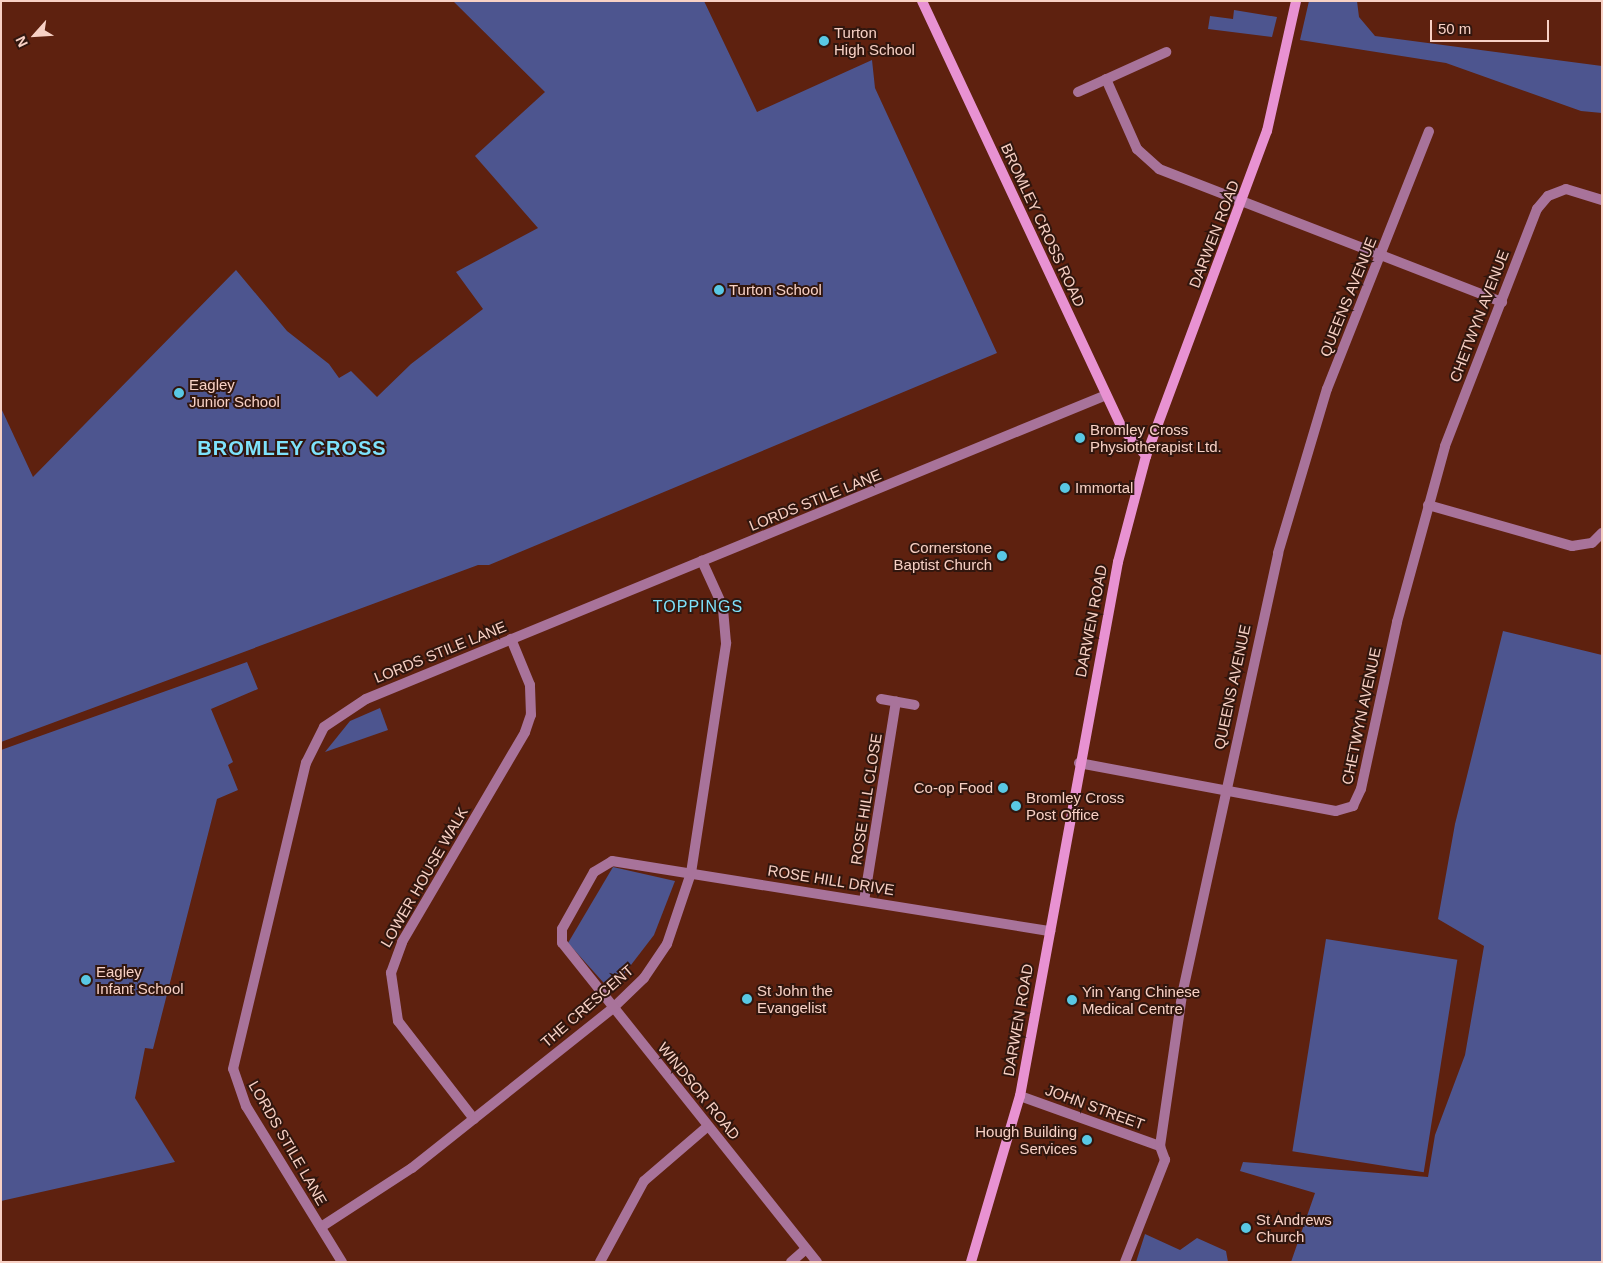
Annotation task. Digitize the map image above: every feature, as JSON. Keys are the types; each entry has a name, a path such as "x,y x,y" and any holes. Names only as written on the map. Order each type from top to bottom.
{"main road":[{"name":"DARWEN ROAD","path":"971,1262 1020,1096 1079,763 1118,562 1146,456 1243,202 1267,131 1296,1"},
{"name":"BROMLEY CROSS ROAD","path":"923,2 1106,395 1129,440 1146,456"}],"street":[{"path":"1078,92 1166,52"},
{"path":"1106,80 1137,149 1158,169 1502,302"},
{"name":"QUEENS AVENUE","path":"1125,1262 1163,1166 1160,1146 1182,996 1262,615 1310,438 1429,132"},
{"name":"CHETWYN AVENUE","path":"1079,763 1226,792 1336,811 1352,806 1358,798 1428,505 1445,446 1540,203 1566,189 1602,200"},
{"name":"LORDS STILE LANE","path":"342,1262 246,1106 233,1069 306,763 324,727 343,710 511,639 1106,395"},
{"path":"1428,505 1572,546 1592,543 1602,533"},
{"name":"THE CRESCENT","path":"321,1227 412,1168 613,1008 644,978 666,944 691,873 726,643 723,607 702,561"},
{"name":"LOWER HOUSE WALK","path":"474,1119 398,1021 391,973 402,942 525,732 531,715 530,685 511,639"},
{"path":"881,699 914,705"},
{"name":"ROSE HILL CLOSE","path":"864,901 896,702"},
{"name":"ROSE HILL DRIVE","path":"560,938 594,872 607,861 1050,930"},
{"name":"WINDSOR ROAD","path":"560,938 613,1008 817,1262"},
{"name":"JOHN STREET","path":"1020,1096 1160,1146"},
{"path":"600,1262 644,1181 708,1126"},
{"path":"791,1262 806,1249"}],"shaded area":[{"name":"Turton School","path":"453,1 704,1 757,112 872,60 875,88 997,353 489,565 478,565 1,742 1,408 33,477 236,270 287,331 329,364 339,378 351,371 377,397 411,364 483,309 456,272 538,228 475,156 545,92"},
{"path":"1309,1 1357,1 1359,17 1375,36 1602,66 1602,113 1581,111 1446,63 1300,40"},
{"path":"1234,10 1277,17 1272,37 1208,29 1210,16 1233,19"},
{"path":"1503,631 1602,655 1602,1262 1291,1262 1315,1193 1240,1171 1243,1162 1428,1177 1435,1135 1465,1055 1484,946 1438,919 1455,824"},
{"name":"Eagley Infant School","path":"247,662 258,689 211,709 233,762 228,765 238,790 217,799 153,1049 145,1048 135,1098 175,1162 1,1201 1,750"},
{"path":"380,708 388,730 325,752 350,721"},
{"path":"613,867 675,881 654,935 611,991 568,943"},
{"path":"1326,939 1457,960 1424,1172 1292,1151"},
{"path":"1145,1234 1180,1250 1197,1238 1226,1251 1228,1262 1136,1262"}],"place":[{"name":"Turton High School","path":"824,41"},
{"name":"Turton School","path":"719,290"},
{"name":"Eagley Junior School","path":"179,393"},
{"name":"Bromley Cross Physiotherapist Ltd.","path":"1080,438"},
{"name":"Immortal","path":"1065,488"},
{"name":"Cornerstone Baptist Church","path":"1002,556"},
{"name":"Co-op Food","path":"1003,788"},
{"name":"Bromley Cross Post Office","path":"1016,806"},
{"name":"Eagley Infant School","path":"86,980"},
{"name":"St John the Evangelist","path":"747,999"},
{"name":"Yin Yang Chinese Medical Centre","path":"1072,1000"},
{"name":"Hough Building Services","path":"1087,1140"},
{"name":"St Andrews Church","path":"1246,1228"}],"district":[{"name":"BROMLEY CROSS","path":"292,448"},
{"name":"TOPPINGS","path":"698,607"}]}
